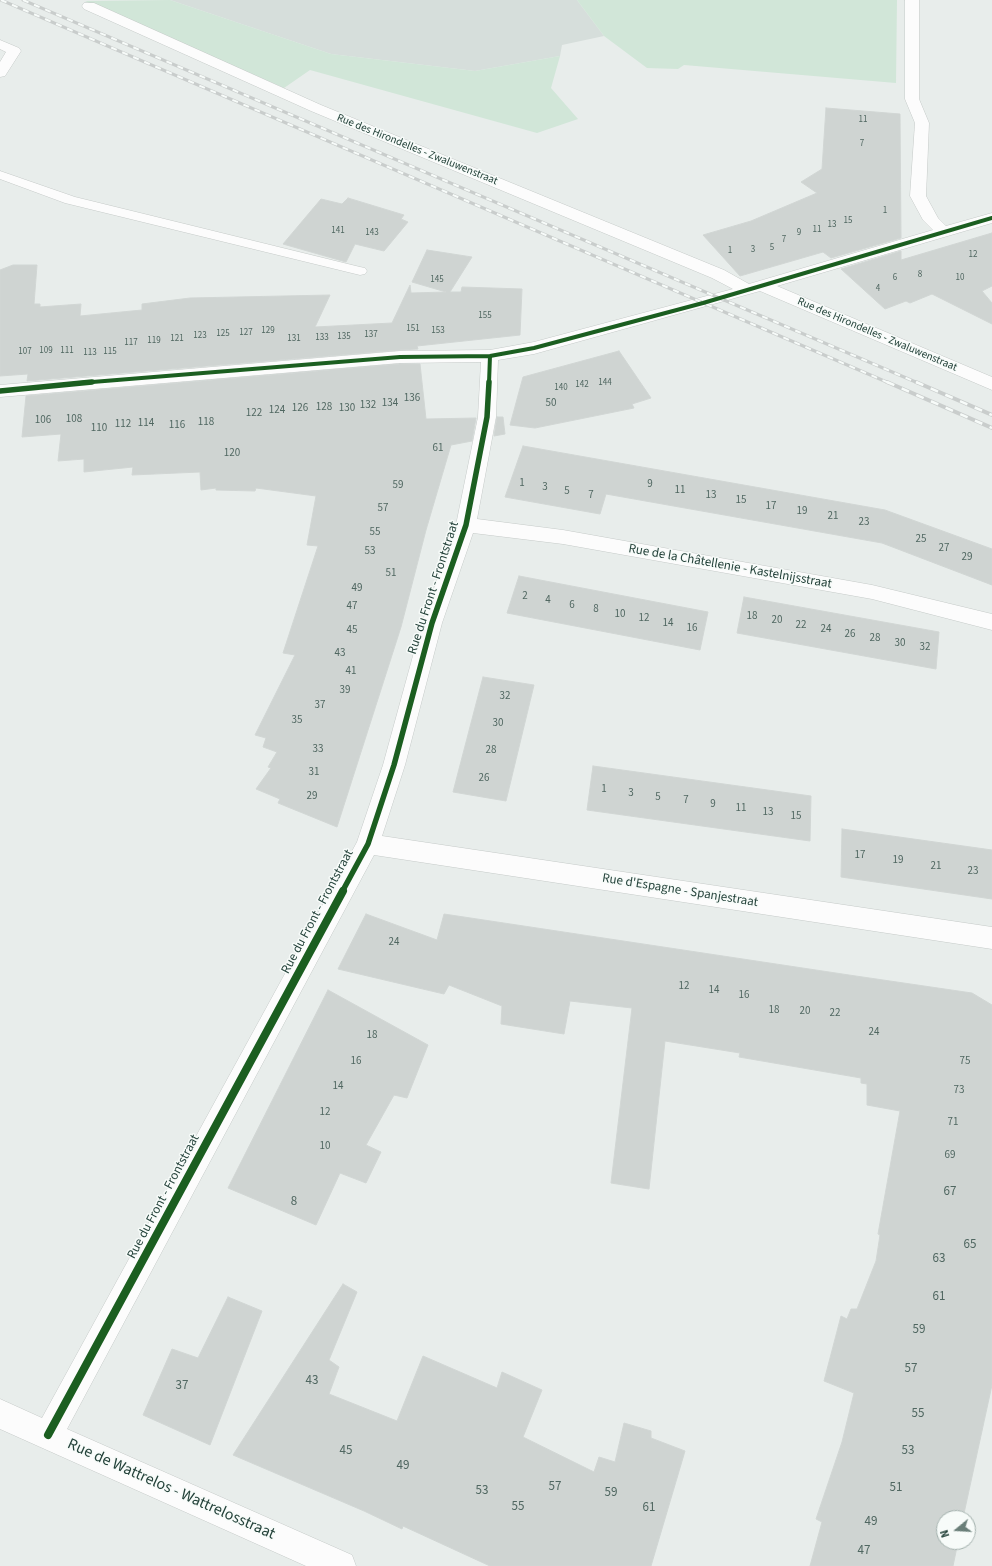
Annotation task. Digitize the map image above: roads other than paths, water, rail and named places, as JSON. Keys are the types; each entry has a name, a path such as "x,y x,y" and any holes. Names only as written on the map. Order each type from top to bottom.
{"street":[{"path":"912,0 912,99 922,122 918,196 931,220 944,233"},
{"name":"Rue des Hirondelles - Zwaluwenstraat","path":"89,6 316,108 710,271 992,384"},
{"path":"0,44 14,51 0,73"},
{"path":"0,392 92,382 400,357 490,356 534,348 754,288 992,218"},
{"name":"Rue du Front - Frontstraat","path":"48,1435 368,844 394,765 432,623 466,525 487,417 490,356"},
{"name":"Rue de la Châtellenie - Kastelnijsstraat","path":"466,525 563,537 872,592 992,622"},
{"name":"Rue d'Espagne - Spanjestraat","path":"368,844 992,938"},
{"name":"Rue de Wattrelos - Wattrelosstraat","path":"0,1414 341,1566"}],"lane":[{"path":"0,175 70,200 360,271"}],"railway":[{"path":"1,0 889,383"},
{"path":"23,0 918,383"},
{"path":"887,382 992,428"},
{"path":"916,382 992,415"}]}
